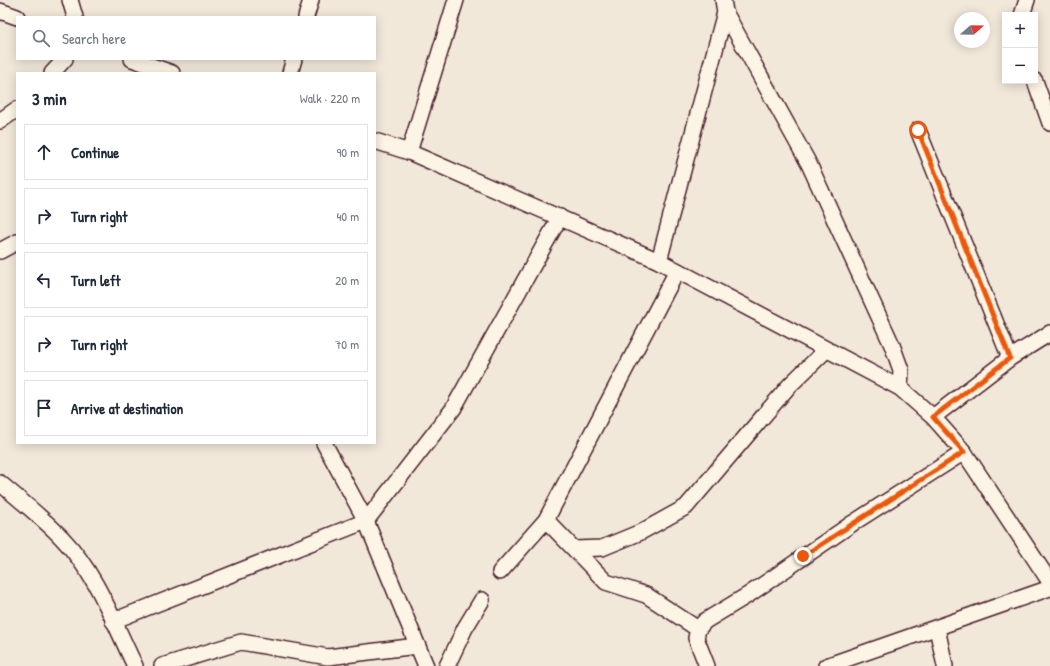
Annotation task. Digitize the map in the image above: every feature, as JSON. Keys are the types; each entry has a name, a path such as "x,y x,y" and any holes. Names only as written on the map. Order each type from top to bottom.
{"street":[{"path":"70,0 75,16"},
{"path":"306,16 311,0"},
{"path":"409,152 456,0"},
{"path":"1023,12 1027,0"},
{"path":"659,262 724,6"},
{"path":"724,6 809,164 892,345 901,370 900,388"},
{"path":"0,11 16,17"},
{"path":"53,72 64,60"},
{"path":"132,60 136,72"},
{"path":"135,60 169,72"},
{"path":"290,72 294,60"},
{"path":"1036,84 1050,123"},
{"path":"0,121 16,111"},
{"path":"918,130 1010,358"},
{"path":"376,141 409,152 560,217 659,262 900,388 933,417 964,452 1050,582"},
{"path":"113,621 366,521 453,409 560,217"},
{"path":"0,251 16,243"},
{"path":"500,572 546,520 677,271"},
{"path":"933,417 1010,358 1049,335"},
{"path":"575,549 602,548 641,532 686,507 789,386 826,350"},
{"path":"325,444 366,521 426,666"},
{"path":"707,666 696,638 698,629 705,621 748,594 840,531 964,452"},
{"path":"0,483 62,538 80,560 95,585 135,666"},
{"path":"546,520 606,582 646,595 698,629"},
{"path":"826,666 1050,588"},
{"path":"447,666 465,628 482,600"},
{"path":"937,628 945,666"},
{"path":"162,666 241,642 328,657 417,646"}],"route":[{"path":"803,556 964,452 933,417 1010,358 918,130"}]}
